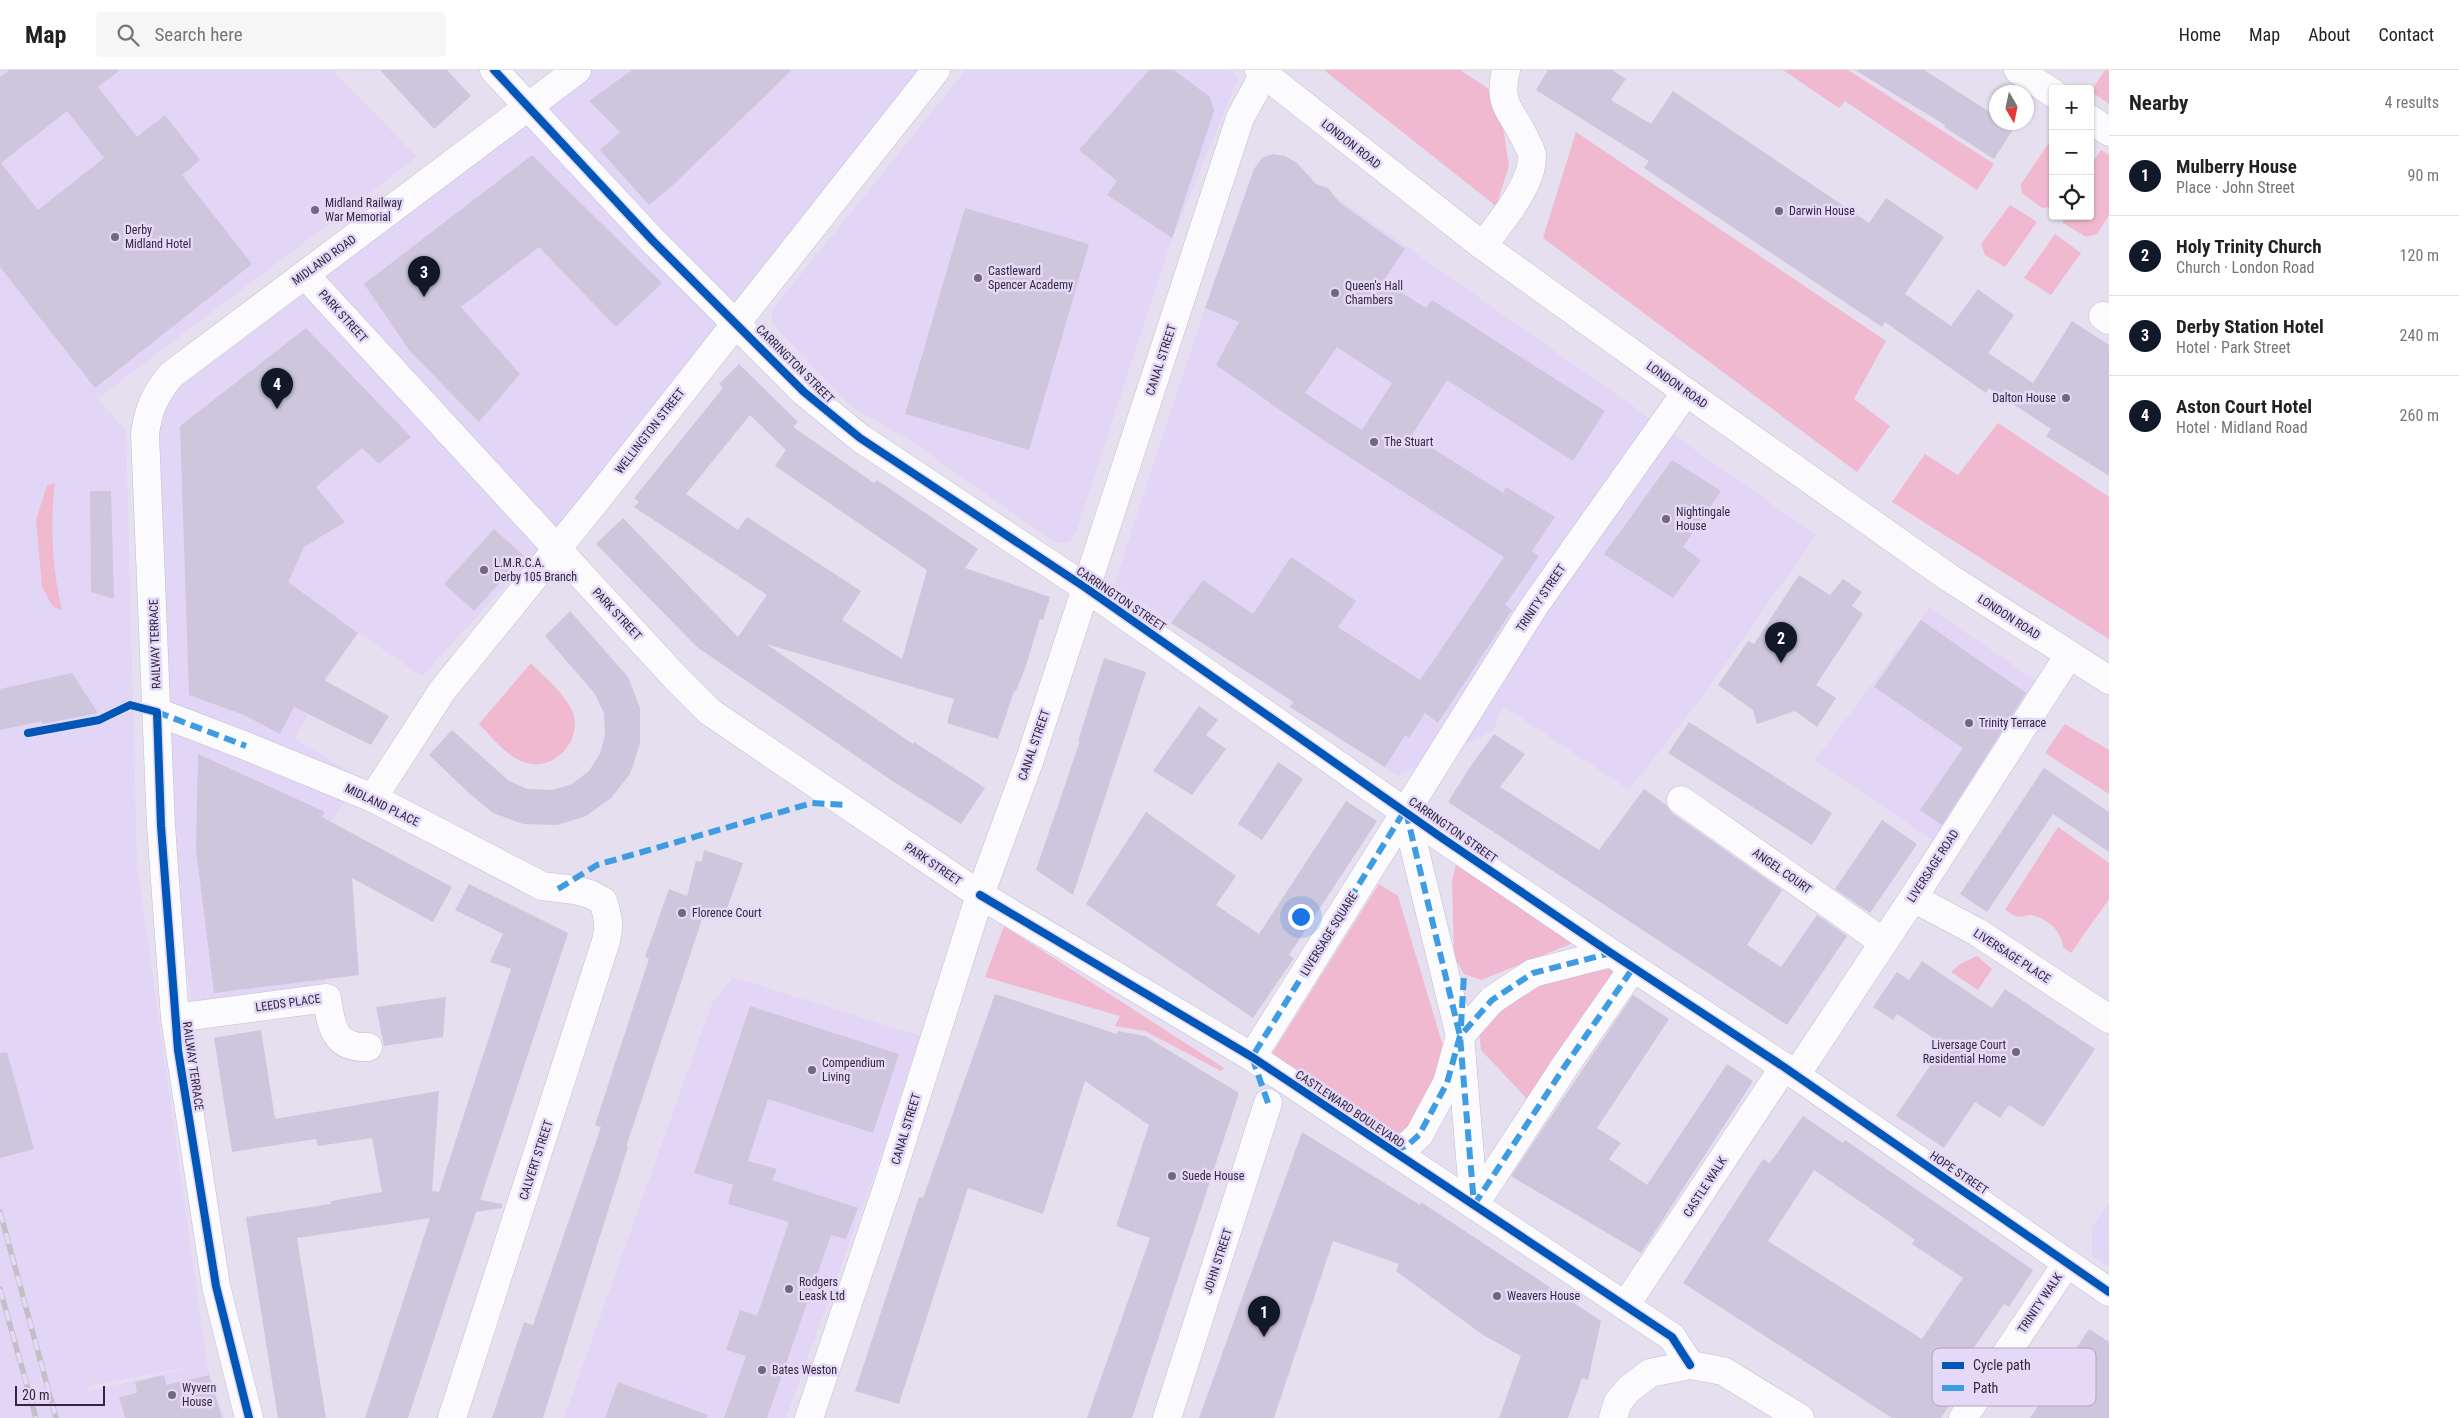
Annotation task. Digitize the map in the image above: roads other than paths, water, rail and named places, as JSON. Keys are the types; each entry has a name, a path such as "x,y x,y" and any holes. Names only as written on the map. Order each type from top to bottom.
{"street":[{"name":"CARRINGTON STREET","path":"494,70 653,241 804,392 853,432 1086,588 1405,810 1442,838 1790,1071"},
{"name":"MIDLAND ROAD","path":"151,403 171,375 576,70"},
{"name":"WELLINGTON STREET","path":"373,798 442,690 557,549 936,70"},
{"path":"1483,246 1527,181 1532,155 1524,136 1508,110 1502,88 1506,70"},
{"path":"2018,70 2049,90"},
{"name":"LONDON ROAD","path":"1262,72 1483,246 1875,528 1990,605 2109,680"},
{"name":"CANAL STREET","path":"809,1418 890,1180 980,895 1030,759 1240,118 1262,72"},
{"path":"2094,122 2109,132"},
{"name":"PARK STREET","path":"305,275 675,677 710,712 980,895"},
{"name":"TRINITY STREET","path":"1405,810 1570,553 1686,392"},
{"name":"RAILWAY TERRACE","path":"151,403 146,434 161,826 175,1018 216,1286 249,1418"},
{"name":"LIVERSAGE ROAD","path":"1790,1071 1883,942 2069,655"},
{"name":"MIDLAND PLACE","path":"157,712 373,798 542,886 575,890 590,894 603,901"},
{"name":"ANGEL COURT","path":"1681,800 1883,942"},
{"path":"1405,810 1460,1036"},
{"name":"LIVERSAGE SQUARE","path":"1252,1057 1405,810"},
{"name":"CASTLEWARD BOULEVARD","path":"980,895 1252,1057 1672,1337 1690,1364"},
{"name":"LIVERSAGE PLACE","path":"1912,898 1977,932 2109,1019"},
{"name":"CALVERT STREET","path":"452,1418 609,931 609,918 603,901"},
{"path":"1394,1151 1408,1146 1419,1135 1447,1083 1460,1036 1492,1000 1533,973 1622,960"},
{"path":"1474,1205 1564,1066 1622,960"},
{"path":"1464,974 1460,1036 1474,1205"},
{"name":"LEEDS PLACE","path":"175,1018 328,998 335,1033 343,1042 356,1048 368,1047"},
{"name":"HOPE STREET","path":"1790,1071 2109,1292"},
{"name":"CASTLE WALK","path":"1626,1306 1790,1071"},
{"name":"JOHN STREET","path":"1167,1418 1268,1103"},
{"name":"TRINITY WALK","path":"2010,1348 2067,1263"},
{"path":"1613,1418 1618,1402 1630,1389 1650,1374 1690,1364 1723,1371 1800,1418"},
{"name":"TRINITY WALK","path":"1963,1418 1971,1406"}],"railway":[{"path":"0,1212 56,1418"},
{"path":"0,1289 36,1418"}],"place":[{"name":"Midland Railway War Memorial","path":"315,210"},
{"name":"Darwin House","path":"1779,211"},
{"name":"Derby Midland Hotel","path":"115,237"},
{"name":"Castleward Spencer Academy","path":"978,278"},
{"name":"Queen's Hall Chambers","path":"1335,293"},
{"name":"Derby Station Hotel","path":"424,297"},
{"name":"Dalton House","path":"2066,398"},
{"name":"Aston Court Hotel","path":"277,409"},
{"name":"The Stuart","path":"1374,442"},
{"name":"Nightingale House","path":"1666,519"},
{"name":"L.M.R.C.A. Derby 105 Branch","path":"484,570"},
{"name":"Holy Trinity Church","path":"1781,663"},
{"name":"Trinity Terrace","path":"1969,723"},
{"name":"Florence Court","path":"682,913"},
{"name":"Liversage Court Residential Home","path":"2016,1052"},
{"name":"Compendium Living","path":"812,1070"},
{"name":"Suede House","path":"1172,1176"},
{"name":"Rodgers Leask Ltd","path":"789,1289"},
{"name":"Weavers House","path":"1497,1296"},
{"name":"Mulberry House","path":"1264,1337"},
{"name":"Bates Weston","path":"762,1370"},
{"name":"Wyvern House","path":"172,1395"}]}
